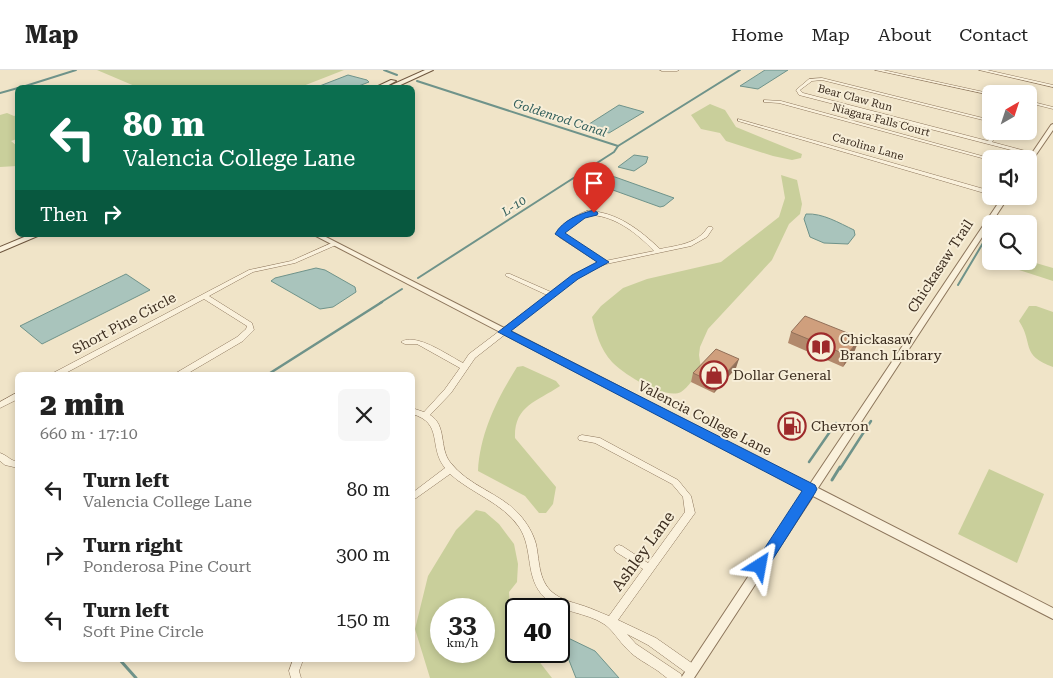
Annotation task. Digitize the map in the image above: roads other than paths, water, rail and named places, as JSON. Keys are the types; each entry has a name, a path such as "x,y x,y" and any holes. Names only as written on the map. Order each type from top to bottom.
{"main road":[{"path":"384,85 419,70"},
{"path":"395,85 430,70"},
{"path":"0,243 15,237"},
{"path":"0,250 31,237"}],"street":[{"path":"662,70 677,70"},
{"path":"877,70 982,92"},
{"path":"981,70 1053,86"},
{"name":"Bear Claw Run","path":"982,119 822,79 811,80 798,90 801,94 1018,150"},
{"name":"Niagara Falls Court","path":"766,101 779,102 982,157"},
{"path":"1038,104 1053,108"},
{"name":"Carolina Lane","path":"740,120 982,190"},
{"path":"1037,150 1053,126"},
{"name":"Chickasaw Trail","path":"689,674 998,205"},
{"path":"604,262 564,238 560,234 561,230 584,214 600,214 629,226 659,252"},
{"path":"425,415 448,391 463,366 472,356 579,274 604,262 659,252 700,241 706,236 710,228"},
{"name":"Valencia College Lane","path":"321,237 1053,614"},
{"name":"Short Pine Circle","path":"62,372 251,271 293,262 334,244"},
{"path":"508,275 551,295"},
{"path":"183,372 244,336 250,330 250,326 246,322 204,296"},
{"path":"405,342 418,342 463,366"},
{"path":"0,405 15,397"},
{"path":"415,412 425,415 435,425 440,436 444,460 450,469 518,518 532,541 536,574 542,588 548,595 561,604 592,614 640,635 689,674"},
{"name":"Ashley Lane","path":"582,438 597,440 674,482 688,496 690,513 610,623"},
{"path":"0,456 8,463 15,464"},
{"path":"415,496 450,469"},
{"path":"620,550 650,568"},
{"path":"610,623 632,647 677,678"},
{"path":"296,678 294,671 297,662"}],"water":[{"path":"765,70 788,70 758,89 740,86"},
{"path":"348,75 369,82 361,85 322,85"},
{"path":"619,105 644,112 609,133 586,126"},
{"path":"634,155 648,157 646,163 634,171 618,167"},
{"path":"609,176 674,198 660,207 599,185 599,182"},
{"path":"806,214 819,215 831,219 854,230 855,235 848,244 824,243 810,237 804,219"},
{"path":"316,268 325,270 355,287 356,292 333,307 320,309 271,281 275,278"},
{"path":"126,274 150,290 42,344 20,326"},
{"path":"570,639 595,651 619,678 576,678 570,663"}],"waterway":[{"name":"Goldenrod Canal","path":"28,85 76,70"},
{"name":"Goldenrod Canal","path":"384,70 397,75"},
{"name":"Goldenrod Canal","path":"618,146 740,70"},
{"name":"Goldenrod Canal","path":"417,81 618,146"},
{"name":"Goldenrod Canal","path":"0,93 15,89"},
{"name":"L-10","path":"418,278 614,152 618,146"},
{"path":"958,285 982,245"},
{"name":"L-10","path":"380,303 402,289"},
{"name":"L-10","path":"272,372 382,302"},
{"path":"840,469 871,421"},
{"path":"809,462 836,423"},
{"path":"832,480 840,467"},
{"name":"L-10","path":"122,662 136,678"}],"place":[{"name":"Chickasaw Branch Library","path":"821,347"},
{"name":"Dollar General","path":"714,375"},
{"name":"Chevron","path":"792,426"}]}
